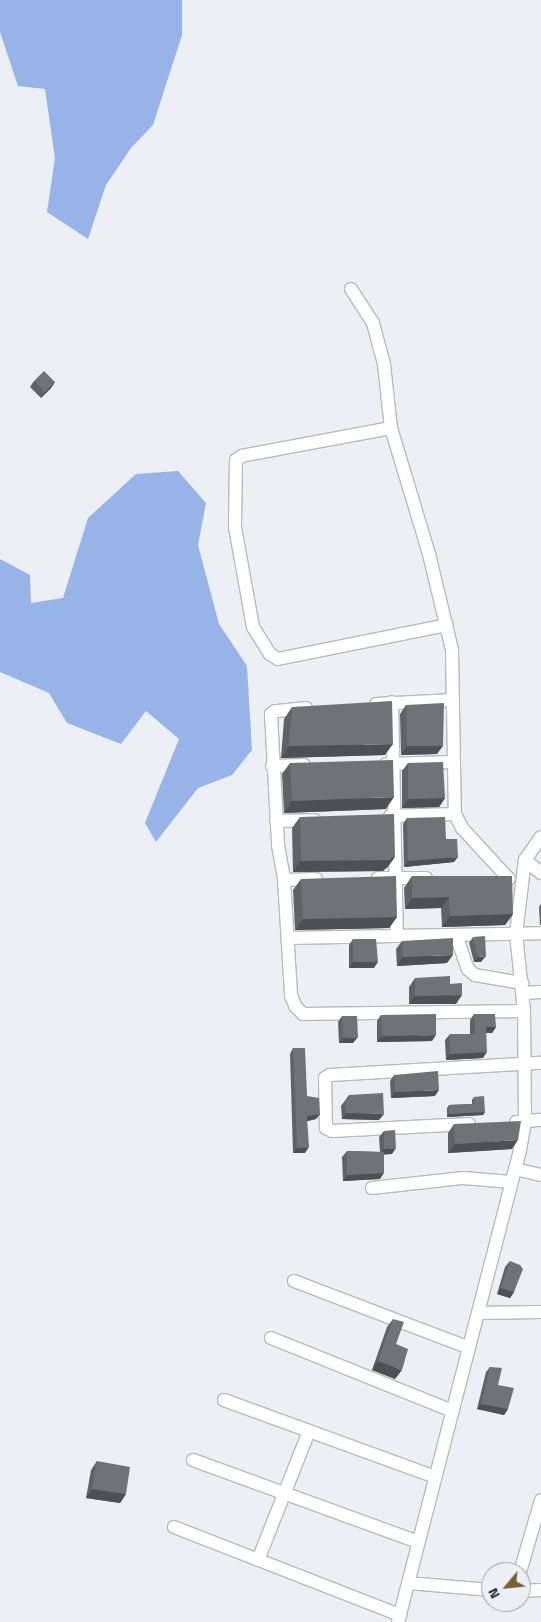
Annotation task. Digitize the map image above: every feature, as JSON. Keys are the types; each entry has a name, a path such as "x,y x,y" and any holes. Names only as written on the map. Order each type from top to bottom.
{"street":[{"path":"351,289 374,323 384,364 391,428 430,554 452,650 454,814 462,828 515,880"},
{"path":"391,428 242,456 236,460 235,527 253,627 270,654 278,659 447,625"},
{"path":"363,704 453,700"},
{"path":"392,702 396,816 397,936"},
{"path":"324,707 275,711 271,714 272,766 276,821 284,880 291,996 303,1014 524,1011"},
{"path":"375,764 454,762"},
{"path":"272,766 319,765"},
{"path":"377,817 454,814"},
{"path":"276,821 331,819"},
{"path":"174,1527 399,1618 525,1122 522,1064 524,1011 516,934 515,880 525,860 541,837"},
{"path":"525,860 541,873"},
{"path":"368,878 443,879"},
{"path":"284,880 331,879"},
{"path":"490,879 515,880"},
{"path":"288,938 541,933"},
{"path":"456,935 468,970 475,975 541,992"},
{"path":"486,1123 332,1131 326,1128 325,1078 330,1075 541,1063"},
{"path":"505,1122 541,1120"},
{"path":"514,1169 541,1174"},
{"path":"372,1188 463,1178 511,1182"},
{"path":"294,1281 469,1348"},
{"path":"478,1313 541,1312"},
{"path":"271,1338 453,1411"},
{"path":"224,1400 435,1476"},
{"path":"258,1560 283,1492 309,1431"},
{"path":"193,1460 418,1542"},
{"path":"523,1562 541,1500"},
{"path":"408,1583 481,1589"}],"shaded area":[{"path":"0,0 182,0 182,35 153,125 131,148 106,185 88,239 47,212 55,158 45,89 18,86 0,32"},
{"path":"178,471 206,503 198,545 219,624 247,666 252,750 232,775 198,788 156,842 145,823 179,739 146,711 121,744 67,723 49,693 0,672 0,559 30,575 31,603 63,598 88,518 136,474"}],"building":[{"path":"44,371 55,382 45,392 34,381"},
{"path":"392,701 393,744 289,746 292,707"},
{"path":"444,703 443,746 407,746 406,705"},
{"path":"393,760 394,797 292,801 290,763"},
{"path":"443,762 445,798 408,799 408,763"},
{"path":"394,814 395,857 391,857 391,860 301,861 300,817"},
{"path":"445,817 446,839 457,839 458,857 408,861 407,818"},
{"path":"396,876 397,917 303,919 301,879"},
{"path":"412,876 512,876 513,914 450,916 449,897 412,898"},
{"path":"485,936 486,956 478,957 473,937"},
{"path":"453,938 453,955 403,957 402,941"},
{"path":"353,939 376,939 378,962 353,962"},
{"path":"450,976 450,984 462,983 462,995 415,996 415,978"},
{"path":"436,1014 436,1035 382,1036 381,1015"},
{"path":"474,1014 495,1014 496,1027 486,1027 487,1052 450,1054 450,1034 475,1034"},
{"path":"342,1016 357,1016 358,1037 343,1038"},
{"path":"293,1048 305,1048 307,1096 319,1098 320,1114 307,1116 309,1147 297,1148"},
{"path":"438,1071 439,1090 395,1092 394,1075"},
{"path":"383,1093 384,1114 346,1113 345,1100 349,1100 349,1095"},
{"path":"484,1096 485,1112 449,1114 449,1105 474,1104 474,1097"},
{"path":"521,1121 518,1140 455,1144 454,1124"},
{"path":"395,1130 396,1148 384,1149 384,1131"},
{"path":"347,1151 384,1152 384,1173 347,1175"},
{"path":"510,1261 520,1265 523,1269 514,1292 501,1288"},
{"path":"393,1319 404,1322 396,1344 408,1349 402,1370 378,1361"},
{"path":"490,1367 502,1368 498,1385 514,1388 508,1409 481,1404"},
{"path":"97,1461 130,1467 126,1494 92,1489"}]}
